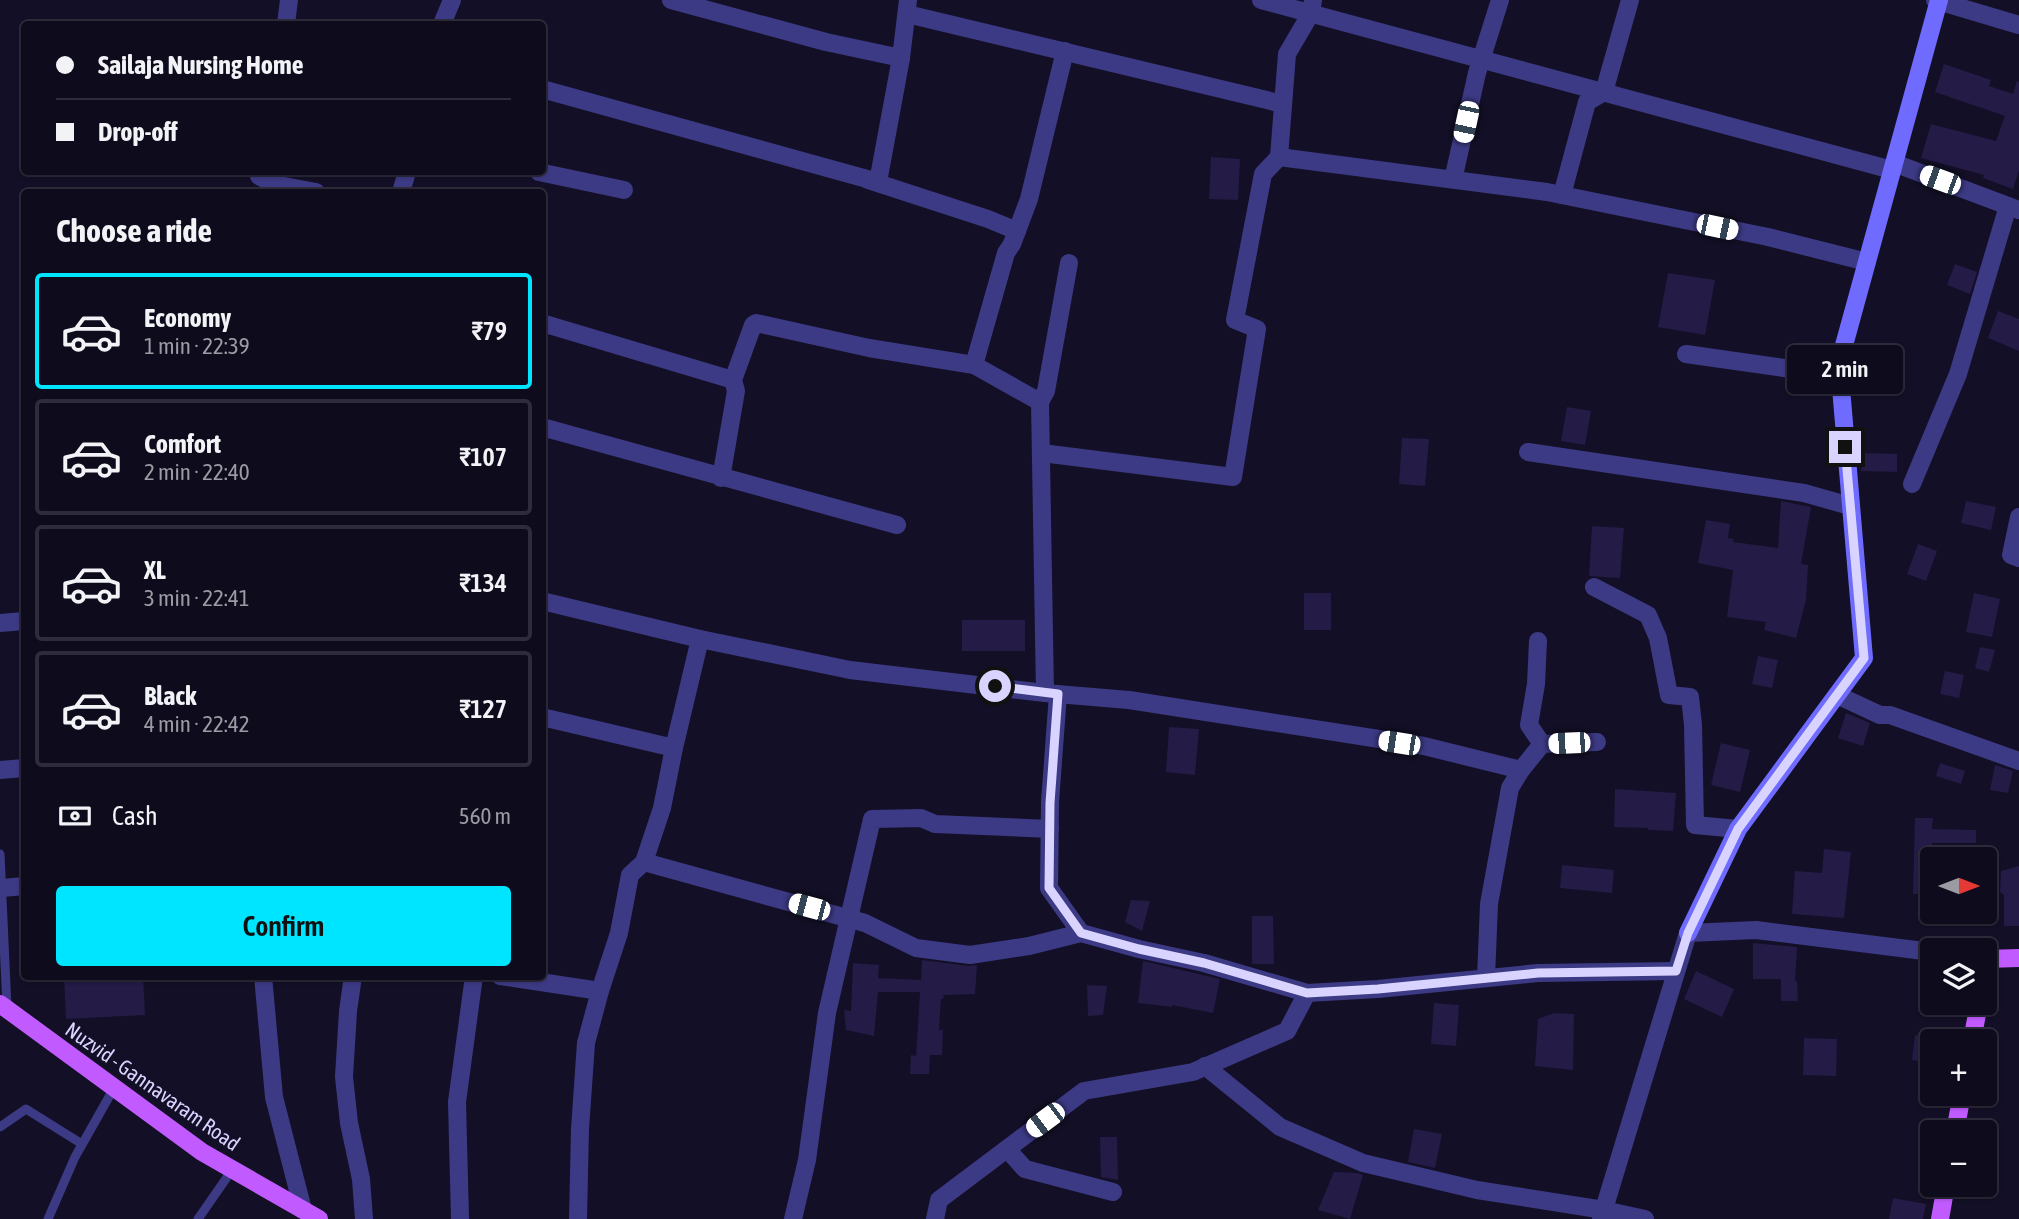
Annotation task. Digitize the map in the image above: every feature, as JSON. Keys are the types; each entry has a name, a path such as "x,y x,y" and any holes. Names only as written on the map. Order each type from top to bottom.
{"main road":[{"path":"1997,962 2019,958"},
{"name":"Nuzvid - Gannavaram Road","path":"4,1007 202,1152 319,1219"},
{"path":"1940,1219 1944,1197"}],"street":[{"path":"286,21 289,0"},
{"path":"443,21 452,0"},
{"path":"670,0 826,42 901,58"},
{"path":"1261,0 1312,6 1604,92 1893,167 2013,208 1958,374 1912,484"},
{"path":"1455,180 1482,58 1500,0"},
{"path":"1562,195 1587,102 1604,92 1630,0"},
{"path":"1602,1214 1688,933 1738,829 1864,658 1840,376 1843,349 1938,0 2019,25"},
{"path":"1042,453 1233,477 1257,329 1236,320 1263,173 1279,157 1287,54 1312,6"},
{"path":"546,90 878,182 908,7 1065,51 1283,104"},
{"path":"974,365 1006,253 1030,199 1065,51"},
{"path":"1279,157 1562,195 1768,237 1867,262"},
{"path":"831,169 924,197 1017,231"},
{"path":"546,173 624,190"},
{"path":"259,175 274,184 300,189"},
{"path":"1069,263 1046,391 1040,402 1051,694 1049,888 1081,933"},
{"path":"721,478 736,391 733,380 756,323 869,348 974,365 1040,402"},
{"path":"546,324 733,380"},
{"path":"1686,354 1840,376"},
{"path":"546,428 897,525"},
{"path":"1528,452 1804,493 1850,506"},
{"path":"2019,517 2011,555 2019,558"},
{"path":"1594,587 1648,615 1658,638 1669,695 1690,697 1695,825 1738,829"},
{"path":"546,602 700,639 850,670 1051,694 1129,700 1424,746 1521,770"},
{"path":"0,623 21,621"},
{"path":"579,1219 580,1129 586,1043 619,933 630,876 644,862 662,808 700,639"},
{"path":"1538,641 1536,684 1529,726 1542,744"},
{"path":"1837,695 1880,715 1891,715 2019,761"},
{"path":"546,718 674,748"},
{"path":"1486,978 1489,904 1510,788 1542,744 1597,742"},
{"path":"0,770 21,768"},
{"path":"793,1219 807,1160 827,1013 872,819 921,818 935,824 1050,828"},
{"path":"644,862 865,923 916,948 970,955 1029,946 1081,933 1204,963 1307,993 1378,989 1538,973 1676,971"},
{"path":"2,887 21,886"},
{"path":"1688,933 1756,930 1920,950"},
{"path":"263,980 274,1097 303,1210"},
{"path":"353,980 348,1011 344,1077 349,1123 361,1179 364,1219"},
{"path":"460,1219 457,1102 473,980"},
{"path":"529,980 600,990"},
{"path":"935,1219 939,1200 1084,1091 1193,1072 1287,1031 1307,993"},
{"path":"1205,1066 1280,1127 1363,1163 1602,1214 1645,1219"},
{"path":"1007,1149 1025,1169 1113,1192"}],"lane":[{"path":"0,854 4,1007"},
{"path":"48,1219 75,1157 114,1088"},
{"path":"0,1127 26,1109 82,1144"},
{"path":"198,1219 232,1170"}],"building":[{"path":"1944,64 1991,80 1989,86 2013,94 2017,81 2019,82 2019,170 2013,189 1983,178 1984,175 1921,158 1931,124 1996,141 2005,116 1935,92"},
{"path":"1211,157 1240,159 1238,200 1209,199"},
{"path":"1955,264 1977,272 1970,294 1947,285"},
{"path":"1668,273 1715,280 1705,335 1658,327"},
{"path":"1998,311 2019,319 2019,351 1988,338"},
{"path":"1567,407 1591,411 1585,445 1561,441"},
{"path":"1402,438 1429,439 1425,486 1399,484"},
{"path":"1862,453 1897,454 1897,472 1861,471"},
{"path":"1781,501 1811,507 1801,564 1808,565 1806,600 1796,638 1764,630 1766,622 1727,617 1733,570 1698,563 1706,520 1730,524 1728,538 1734,539 1733,542 1778,548"},
{"path":"1966,501 1996,507 1991,530 1961,523"},
{"path":"1592,526 1624,528 1620,578 1589,576"},
{"path":"1918,544 1937,551 1926,581 1907,574"},
{"path":"1304,593 1331,593 1331,630 1304,630"},
{"path":"1974,593 2000,599 1992,637 1966,632"},
{"path":"962,620 1025,620 1025,651 962,651"},
{"path":"1980,647 1995,650 1989,672 1975,668"},
{"path":"1758,656 1778,660 1772,688 1752,684"},
{"path":"1945,671 1964,675 1959,698 1940,694"},
{"path":"1846,713 1870,723 1863,746 1838,738"},
{"path":"1169,727 1199,729 1195,775 1166,772"},
{"path":"1721,743 1750,750 1740,792 1711,785"},
{"path":"1940,763 1965,771 1961,784 1936,776"},
{"path":"1995,765 2013,771 2008,793 1990,790"},
{"path":"1615,789 1676,793 1673,831 1614,827"},
{"path":"1915,818 1933,818 1932,829 1976,830 1976,843 1932,843 1932,847 1920,847 1920,894 1913,894"},
{"path":"1824,849 1851,852 1844,918 1792,914 1795,871 1822,873"},
{"path":"1562,865 1614,870 1612,893 1560,888"},
{"path":"2019,866 2019,926 2004,926 2004,895 2000,892 2001,871"},
{"path":"1131,900 1150,901 1142,931 1125,922"},
{"path":"1252,916 1273,916 1274,964 1252,964"},
{"path":"1753,943 1797,947 1795,981 1798,1001 1781,1001 1781,979 1753,979"},
{"path":"922,960 977,965 975,994 944,995 941,999 939,1030 943,1030 942,1055 930,1055 929,1074 910,1074 911,1055 916,1056 920,992 878,992 874,1036 846,1030 844,1010 851,1011 853,963 879,965 878,978 921,980"},
{"path":"1143,961 1220,979 1213,1013 1172,1005 1138,1003"},
{"path":"1696,971 1734,989 1722,1017 1684,999"},
{"path":"64,980 143,980 145,1015 66,1019"},
{"path":"1087,985 1107,986 1103,1015 1088,1016"},
{"path":"1434,1003 1459,1005 1456,1046 1431,1044"},
{"path":"1554,1013 1574,1014 1573,1070 1535,1066 1538,1019"},
{"path":"1915,1035 1920,1036 1920,1061 1912,1060"},
{"path":"1804,1038 1837,1039 1836,1076 1803,1075"},
{"path":"1414,1129 1442,1134 1435,1168 1408,1162"},
{"path":"1100,1137 1117,1137 1118,1180 1101,1177"},
{"path":"1334,1172 1363,1175 1350,1219 1318,1210"},
{"path":"1893,1198 1926,1204 1923,1219 1889,1219"}],"route":[{"path":"995,686 1058,694 1050,803 1049,888 1081,933 1204,963 1307,993 1378,989 1538,973 1676,971 1688,933 1738,829 1864,658 1845,447"}]}
